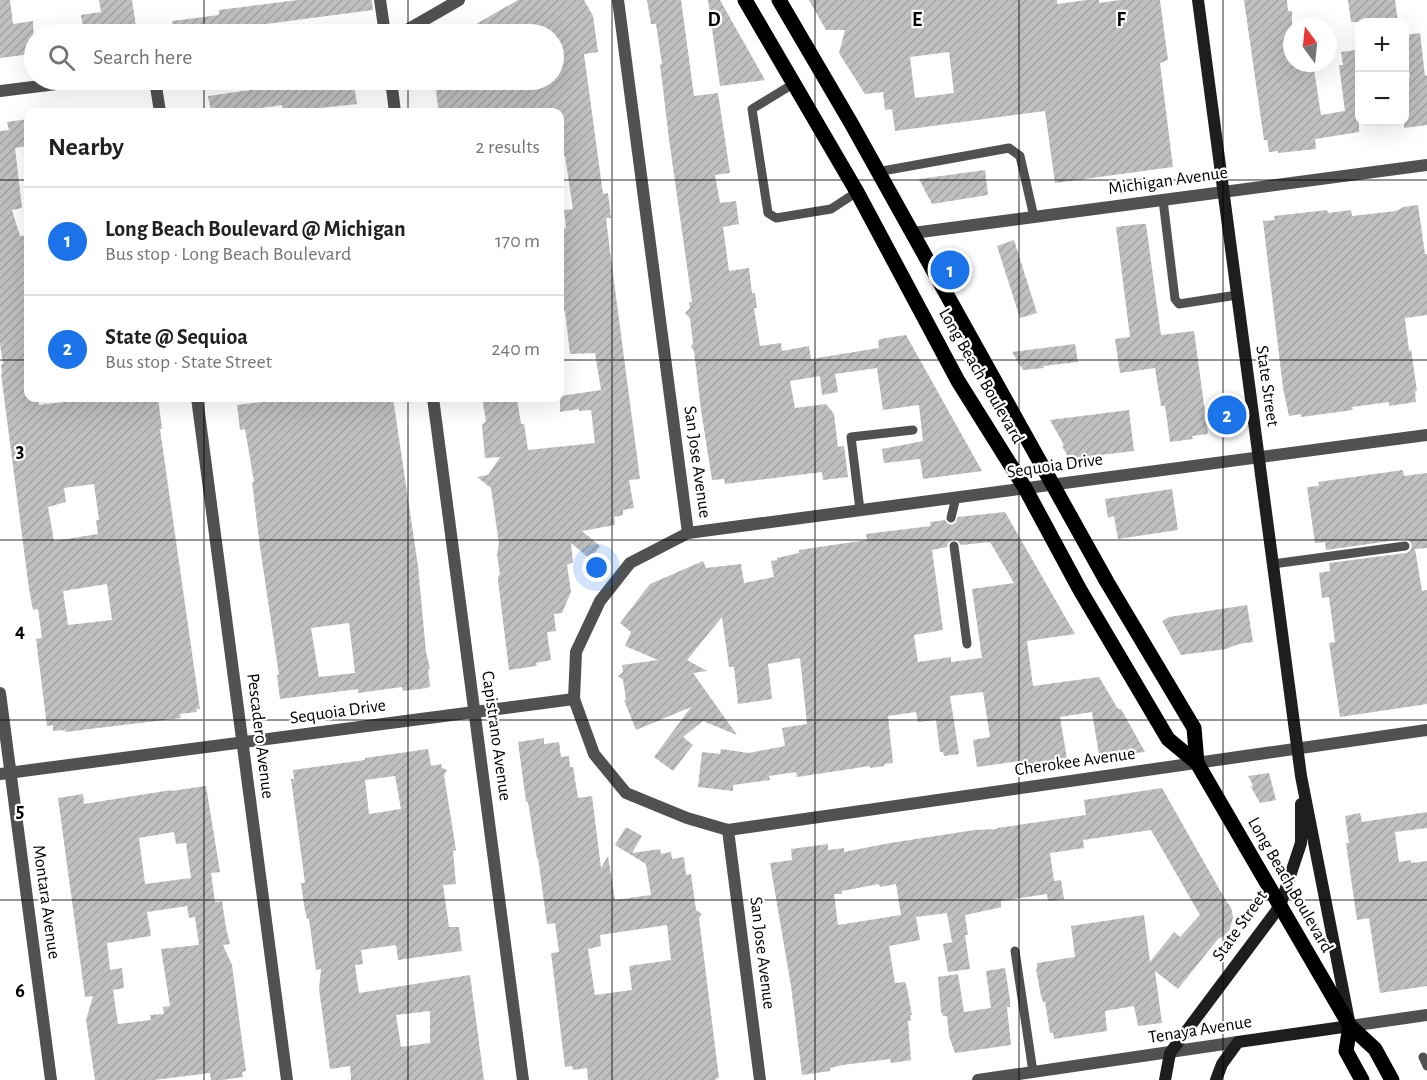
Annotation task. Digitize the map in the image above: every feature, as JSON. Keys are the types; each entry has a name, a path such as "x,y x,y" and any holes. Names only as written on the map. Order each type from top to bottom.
{"main road":[{"name":"Long Beach Boulevard","path":"744,0 857,192 958,381 1025,488 1080,590 1168,739 1197,763 1350,1026 1374,1049 1392,1080"},
{"name":"Long Beach Boulevard","path":"779,0 852,123 877,172 1107,582 1194,728 1197,763"},
{"name":"State Street","path":"1198,0 1301,776 1350,1026"},
{"name":"State Street","path":"1165,1080 1170,1053 1280,906 1300,843 1301,776"},
{"name":"Tenaya Avenue","path":"1238,1042 1350,1026"},
{"path":"1350,1026 1346,1051 1362,1080"},
{"path":"1216,1080 1222,1064 1238,1042"}],"street":[{"path":"380,0 384,24"},
{"path":"417,24 459,0"},
{"name":"San Jose Avenue","path":"618,0 688,532 630,563 600,601 576,652 574,699 594,754 626,793 687,818 728,830 760,1080"},
{"path":"0,91 24,88"},
{"path":"157,90 160,108"},
{"path":"392,90 394,108"},
{"name":"Michigan Avenue","path":"913,233 1427,165"},
{"name":"Pescadero Avenue","path":"198,402 287,1080"},
{"name":"Capistrano Avenue","path":"434,402 523,1080"},
{"name":"Sequoia Drive","path":"688,532 1427,435"},
{"name":"Montara Avenue","path":"0,693 5,773 51,1080"},
{"name":"Sequoia Drive","path":"5,773 574,699"},
{"name":"Cherokee Avenue","path":"728,830 1427,730"},
{"name":"Tenaya Avenue","path":"1350,1026 1427,1015"},
{"name":"Tenaya Avenue","path":"978,1080 1238,1042"}],"lane":[{"path":"793,84 752,109 768,213 776,218 831,209 857,192"},
{"path":"877,172 1009,148 1020,156 1034,217"},
{"path":"1163,200 1175,298 1179,303 1237,295"},
{"path":"860,510 851,438 914,430"},
{"path":"951,518 956,497"},
{"path":"954,546 967,644"},
{"path":"1273,564 1405,546"},
{"path":"1015,951 1033,1072"}],"building":[{"path":"0,0 10,0 13,24 33,21 33,24 24,24 24,55 0,58"},
{"path":"99,0 132,0 136,24 82,24 81,15 101,12"},
{"path":"298,0 372,0 373,10 266,24 172,24 172,21 219,15 219,10"},
{"path":"518,0 584,0 593,16 598,52 584,54 603,194 608,193 611,218 606,218 640,479 629,480 634,508 623,510 623,515 614,517 615,525 582,531 600,546 590,559 571,543 573,562 567,565 571,592 562,613 554,614 556,631 547,632 551,660 536,663 537,666 509,670 498,580 500,575 497,554 499,544 491,488 477,477 488,475 500,457 485,458 482,425 486,421 483,402 518,402 528,450 595,443 591,410 560,412 560,402 564,402 564,395 601,390 595,353 570,354 564,311 564,228 566,228 564,210 573,209 564,156 564,108 438,108 436,90 564,90 564,24 476,24"},
{"path":"647,0 681,0 694,96 718,93 730,173 715,175 720,203 736,201 739,224 723,227 729,271 749,268 752,293 755,293 757,308 754,308 760,346 781,343 782,351 809,346 811,359 879,348 880,339 906,335 982,471 923,479 920,459 884,463 882,449 923,441 919,405 883,410 877,368 835,374 838,392 822,395 820,376 790,381 795,408 826,404 834,414 838,447 844,446 848,477 823,480 822,472 725,484 724,479 712,480 694,351 691,347 693,343 690,318 685,313 690,308 689,302 692,302 669,139 660,64 662,64 656,24 651,24"},
{"path":"708,0 720,0 765,80 720,86"},
{"path":"809,0 1057,0 1057,4 1087,0 1099,0 1099,3 1120,0 1160,0 1168,60 1160,63 1173,167 1055,183 1045,111 895,131 892,109 885,110 883,92 865,94 839,53 845,30 826,30","holes":["949,52 954,93 915,98 910,57"]},
{"path":"1244,0 1287,0 1288,11 1292,11 1292,18 1283,18 1283,72 1314,72 1321,115 1345,111 1339,65 1343,65 1341,52 1355,50 1355,126 1359,126 1359,132 1315,139 1316,149 1278,153 1278,151 1269,152 1267,140 1264,140"},
{"path":"1348,0 1395,0 1397,18 1355,18 1355,22 1351,22"},
{"path":"1420,33 1425,76 1427,75 1427,125 1404,128 1404,126 1409,126 1409,34"},
{"path":"251,90 355,90 357,104 320,108 282,108 282,105 262,108 210,108 208,96"},
{"path":"24,120 24,147 15,148 22,208 12,210 20,236 24,236 24,402 39,402 39,405 64,402 159,402 162,429 160,429 200,709 196,709 197,712 180,714 181,718 65,732 65,730 53,731 53,725 47,726 36,639 42,638 38,609 33,610 29,589 1,374 1,364 3,364 0,344 0,131 9,130 7,122","holes":["94,484 99,520 96,520 98,534 54,541 48,507 66,502 64,488","107,584 112,620 68,625 63,591"]},
{"path":"985,170 988,195 932,204 919,179"},
{"path":"1418,205 1425,254 1427,254 1427,315 1405,318 1417,391 1415,391 1416,402 1389,406 1389,402 1352,407 1353,410 1301,417 1301,414 1289,416 1283,388 1263,221 1275,220 1274,216 1327,210 1328,213 1351,210 1352,216 1396,211"},
{"path":"1146,224 1161,335 1194,331 1208,434 1192,436 1193,439 1170,442 1165,406 1161,406 1155,368 1120,373 1115,339 1130,337 1116,227"},
{"path":"1014,240 1037,313 1020,318 997,246"},
{"path":"1075,344 1078,362 1043,366 1044,368 1023,370 1012,352"},
{"path":"261,402 394,402 418,566 430,686 403,691 402,687 358,693 358,689 280,699 277,675 279,675 252,482 254,482 245,429 240,430 237,405","holes":["349,623 355,673 319,677 311,628"]},
{"path":"1129,410 1134,451 1092,456 1092,459 1071,462 1050,420"},
{"path":"1403,470 1404,476 1427,473 1427,548 1415,549 1422,591 1427,590 1427,704 1340,717 1329,643 1335,642 1329,597 1322,598 1319,573 1330,571 1329,563 1406,553 1412,546 1410,541 1404,539 1326,550 1325,542 1315,543 1307,487 1319,486 1318,482"},
{"path":"1172,489 1178,530 1118,539 1114,516 1108,518 1105,499"},
{"path":"1005,512 1075,634 1027,641 1033,686 1099,677 1118,709 1121,709 1145,752 1127,754 1127,751 1099,755 1092,712 1060,717 1067,759 1021,766 1020,761 977,767 973,740 990,737 983,692 950,696 959,754 944,756 943,752 940,752 936,720 918,722 916,712 888,716 893,763 884,764 885,766 870,768 870,766 797,777 796,772 769,776 770,780 733,785 733,791 698,787 702,752 720,754 721,749 749,753 785,746 782,728 807,724 800,658 768,664 772,699 738,704 734,667 729,667 722,617 687,660 707,671 693,673 737,735 703,721 683,737 693,745 673,771 654,757 691,707 636,730 624,700 626,700 623,680 618,676 623,672 622,665 658,660 625,646 631,632 620,623 650,584 703,561 706,568 741,564 744,583 774,577 771,561 799,553 799,550 867,540 866,534 931,526 930,522 945,520 952,525 958,517","holes":["953,539 961,545 990,542 1014,583 972,589 982,658 951,662 951,657 918,662 914,635 943,630 932,550 947,547"]},
{"path":"1247,605 1253,642 1226,649 1181,655 1162,621 1169,617"},
{"path":"544,738 544,744 559,742 561,757 569,756 578,798 592,796 601,868 608,856 615,900 651,895 646,864 615,845 626,827 642,836 632,853 660,849 661,854 671,852 672,859 684,857 686,875 691,874 696,910 702,914 699,918 719,1078 716,1080 588,1080 587,1068 573,1070 572,1066 565,1067 551,953 559,952 555,923 547,924 518,742","holes":["667,925 671,960 629,966 632,990 595,995 588,949 601,946 600,935"]},
{"path":"428,749 431,766 441,764 442,768 447,770 444,775 456,850 453,851 456,884 443,885 449,927 459,927 462,951 398,960 396,945 361,950 363,964 355,965 359,993 470,975 484,1080 351,1080 350,1066 330,1069 319,989 321,969 316,970 309,919 307,919 304,905 301,883 305,883 291,779 294,779 293,770 365,760 365,758","holes":["395,776 401,809 369,814 365,780","430,1011 430,1043 401,1047 396,1015"]},
{"path":"1269,773 1276,800 1260,803 1248,776"},
{"path":"206,786 220,872 211,873 215,902 222,901 230,944 223,945 232,965 246,1071 242,1072 243,1077 221,1080 211,1080 210,1073 154,1080 95,1080 86,1020 93,996 85,997 58,798 83,794 84,804","holes":["174,832 176,844 186,843 191,878 145,884 139,838","187,906 189,918 195,917 199,945 161,949 170,1006 163,1007 164,1014 150,1015 151,1020 118,1024 113,990 124,988 122,968 110,970 107,943 151,936 147,912"]},
{"path":"1162,788 1231,907 1233,917 1230,929 1218,939 1178,989 1155,971 1162,1023 1138,1026 1134,1006 1105,1011 1107,1031 1054,1039 1053,1033 1050,1033 1036,969 1037,963 1075,957 1071,926 1144,915 1150,962 1174,932 1180,937 1200,915 1151,830 1083,840 1084,848 1050,853 1054,881 1061,880 1064,899 1048,901 1047,894 1001,901 1001,907 965,915 968,935 965,935 970,969 948,972 943,944 952,942 947,913 916,917 920,940 889,946 895,983 905,982 907,988 912,1015 910,1015 911,1021 908,1021 911,1060 891,1063 890,1059 843,1065 830,1068 830,1071 802,1075 791,986 770,863 792,860 791,849 828,844 828,850 844,848 844,852 975,830 998,829 1086,815 1084,800","holes":["879,884 880,887 896,884 901,915 838,925 834,894"]},
{"path":"1427,812 1427,828 1395,832 1399,862 1427,861 1427,986 1380,993 1369,918 1357,920 1346,843 1349,843 1345,816 1360,813 1362,822"},
{"path":"1005,968 1010,1000 1010,1007 1007,1007 1011,1045 955,1053 949,1036 947,1016 943,1016 941,1011 938,977 958,974 964,1012 991,1008 986,971"}],"place":[{"name":"Long Beach Boulevard @ Michigan","path":"950,270"},
{"name":"State @ Sequioa","path":"1227,415"}]}
